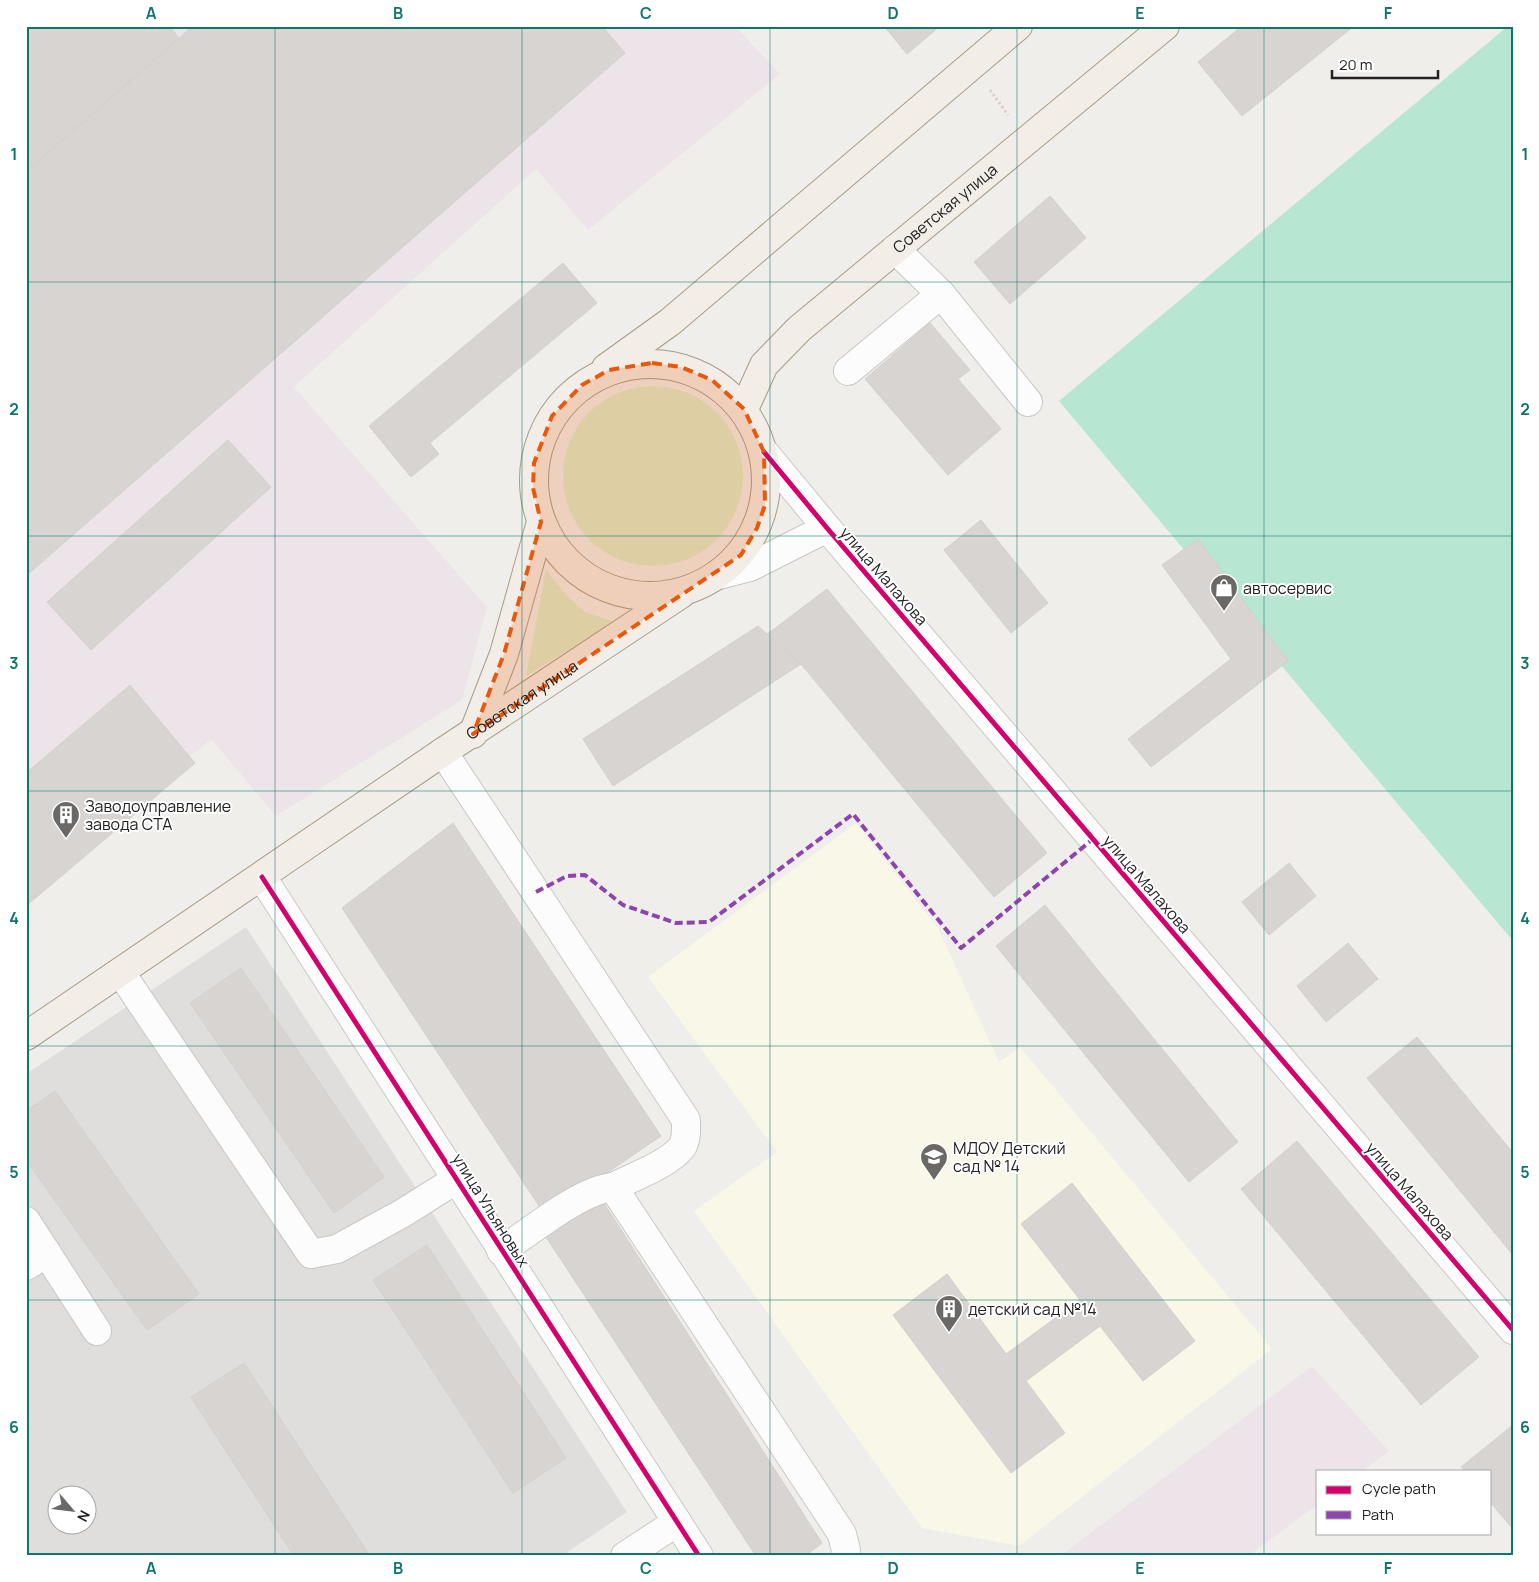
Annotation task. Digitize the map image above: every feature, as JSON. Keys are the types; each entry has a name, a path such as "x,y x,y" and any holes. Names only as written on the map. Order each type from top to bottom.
{"main road":[{"name":"Советская улица","path":"681,594 645,598 631,596 604,588 573,569 541,522 533,488 534,462 542,436 552,416 582,385 670,322 1018,26"},
{"name":"Советская улица","path":"744,408 764,366 799,329 1165,26"},
{"name":"Советская улица","path":"473,734 681,594 715,576 741,555 758,528 768,486 764,452 744,408 712,380 681,367 652,362 609,370 582,385"},
{"name":"Советская улица","path":"473,734 504,654 541,522"},
{"path":"26,1036 443,752 473,734"}],"street":[{"path":"895,249 941,294 1028,402"},
{"path":"848,371 941,294"},
{"name":"улица Малахова","path":"764,452 1513,1330"},
{"path":"715,576 750,567 827,528"},
{"path":"443,752 686,1120 687,1133 682,1146 669,1158 613,1187 601,1188 584,1196 501,1251"},
{"name":"улица Ульяновых","path":"262,877 699,1556"},
{"path":"121,972 310,1254 337,1249 403,1214 457,1179"},
{"path":"613,1187 842,1534 846,1550 845,1556"},
{"path":"26,1220 37,1259 97,1332"},
{"path":"625,1556 677,1522"}],"path":[{"path":"971,66 1027,140"}],"highlighted area":[{"path":"652,363 681,367 712,380 744,409 764,452 765,505 757,528 741,555 473,734 504,654 541,522 533,488 534,463 552,416 582,385 609,370"}],"shaded area":[{"path":"26,26 735,26 780,74 588,230 536,169 294,387 487,607 462,700 276,816 211,739 26,895"},
{"name":"МДОУ Детский сад № 14","path":"856,823 938,928 999,1062 1020,1047 1272,1349 1019,1546 922,1528 694,1211 777,1152 648,977"},
{"path":"246,927 627,1512 562,1556 26,1556 26,1074"},
{"path":"1312,1366 1389,1451 1363,1470 1316,1470 1316,1505 1248,1556 1060,1556"}],"green space":[{"path":"1508,26 1513,26 1513,941 1059,401"},
{"path":"662,386 671,387 696,396 717,412 733,433 742,458 742,494 733,519 717,540 696,556 688,559 671,565 644,566 635,565 610,556 583,533 573,519 564,494 563,467 564,458 573,433 596,406 610,396 635,387"},
{"path":"546,570 567,596 585,612 615,622 526,676"}],"building":[{"path":"26,26 169,26 179,38 26,172"},
{"path":"193,26 602,26 625,53 26,576 26,172"},
{"path":"884,26 940,26 907,54"},
{"path":"1242,26 1354,26 1242,116 1198,62"},
{"path":"1050,196 1086,238 1010,304 974,262"},
{"path":"563,263 597,303 430,443 439,454 411,477 369,426"},
{"path":"930,323 970,370 958,379 1001,429 948,475 865,379"},
{"path":"228,440 271,487 91,650 47,602"},
{"path":"981,520 1048,603 1011,633 944,550"},
{"name":"автосервис","path":"1198,539 1288,661 1151,767 1128,739 1231,659 1162,565"},
{"path":"827,589 1047,853 994,897 801,664 766,635"},
{"path":"758,626 801,664 613,786 583,739"},
{"name":"Заводоуправление завода СТА","path":"130,685 195,763 26,906 26,773"},
{"path":"453,823 661,1136 545,1215 342,908"},
{"path":"1289,863 1316,896 1269,935 1242,902"},
{"path":"1045,905 1238,1142 1189,1182 996,946"},
{"path":"1348,943 1378,979 1326,1022 1297,986"},
{"path":"241,968 384,1177 334,1213 190,1003"},
{"path":"1417,1037 1513,1153 1513,1255 1367,1078"},
{"path":"55,1091 199,1294 147,1330 26,1160 26,1111"},
{"path":"1297,1141 1479,1357 1421,1405 1241,1189"},
{"name":"детский сад №14","path":"1072,1183 1195,1341 1143,1381 1100,1326 1026,1381 1065,1433 1011,1473 893,1315 947,1274 1006,1354 1080,1300 1021,1224"},
{"path":"600,1197 822,1543 805,1556 756,1556 544,1234"},
{"path":"427,1245 566,1458 513,1493 373,1280"},
{"path":"244,1363 370,1556 294,1556 191,1397"},
{"path":"1513,1425 1513,1529 1492,1504 1492,1470 1464,1470 1461,1467"}],"marked path":[{"path":"536,892 567,876 585,875 623,905 676,923 709,922 853,814 961,948 1093,839"}],"cycle path":[{"path":"764,452 1513,1330"},
{"path":"262,877 699,1556"}],"place":[{"name":"автосервис","path":"1224,612"},
{"name":"Заводоуправление завода СТА","path":"66,839"},
{"name":"МДОУ Детский сад № 14","path":"934,1181"},
{"name":"детский сад №14","path":"949,1333"}]}
